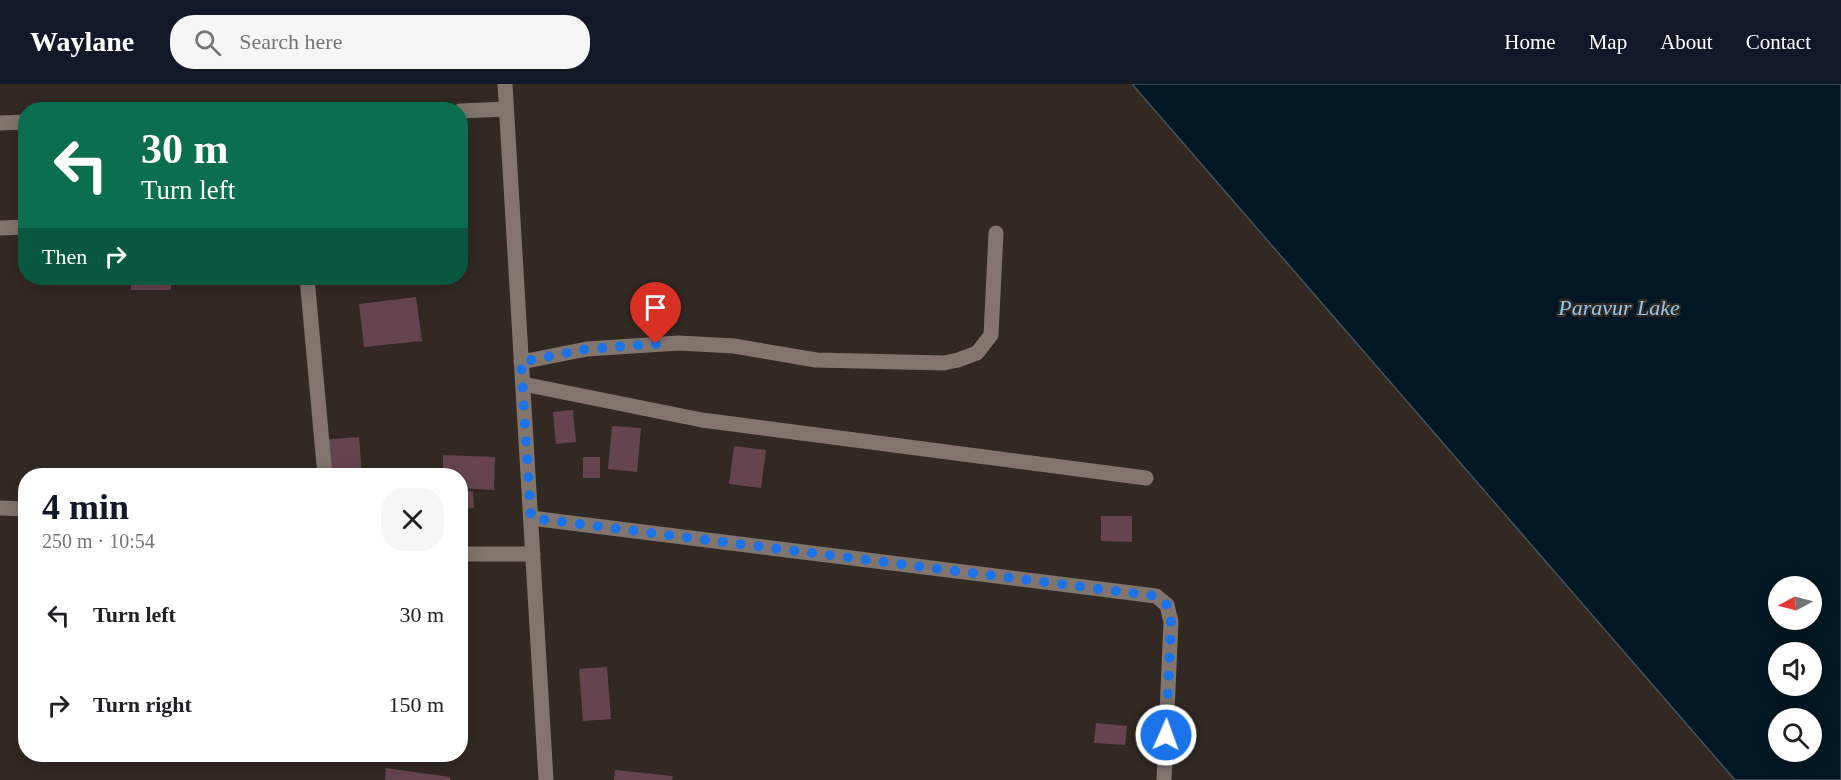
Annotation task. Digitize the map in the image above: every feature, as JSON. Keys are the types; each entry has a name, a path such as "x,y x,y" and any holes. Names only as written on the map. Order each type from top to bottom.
{"street":[{"path":"505,84 546,780"},
{"path":"468,111 506,109"},
{"path":"0,123 18,122"},
{"path":"0,228 18,227"},
{"path":"521,362 587,349 679,342 734,346 816,360 944,363 958,360 978,353 991,335 996,233"},
{"path":"308,285 324,468"},
{"path":"523,384 702,420 1146,478"},
{"path":"0,508 18,509"},
{"path":"531,518 1156,596 1167,605 1171,622 1164,780"},
{"path":"468,554 533,554"}],"water":[{"name":"Paravur Lake","path":"1132,84 1841,84 1841,780 1735,780"}],"building":[{"path":"131,285 171,285 171,290 131,290"},
{"path":"416,297 422,341 364,347 359,304"},
{"path":"573,410 576,442 556,444 553,412"},
{"path":"612,426 641,428 637,472 608,469"},
{"path":"359,437 361,468 323,468 320,440"},
{"path":"734,446 766,450 761,488 729,484"},
{"path":"443,455 495,457 494,490 468,488 468,468 443,468"},
{"path":"583,457 600,457 600,478 583,478"},
{"path":"468,491 473,491 474,508 468,508"},
{"path":"1101,516 1132,516 1132,542 1101,541"},
{"path":"607,667 611,719 583,721 579,669"},
{"path":"1096,723 1127,726 1125,745 1094,743"},
{"path":"386,768 450,777 450,780 385,780"},
{"path":"615,770 673,776 672,780 614,780"}],"route":[{"path":"656,344 587,349 521,362 531,518 1156,596 1167,605 1171,622 1166,735"}]}
